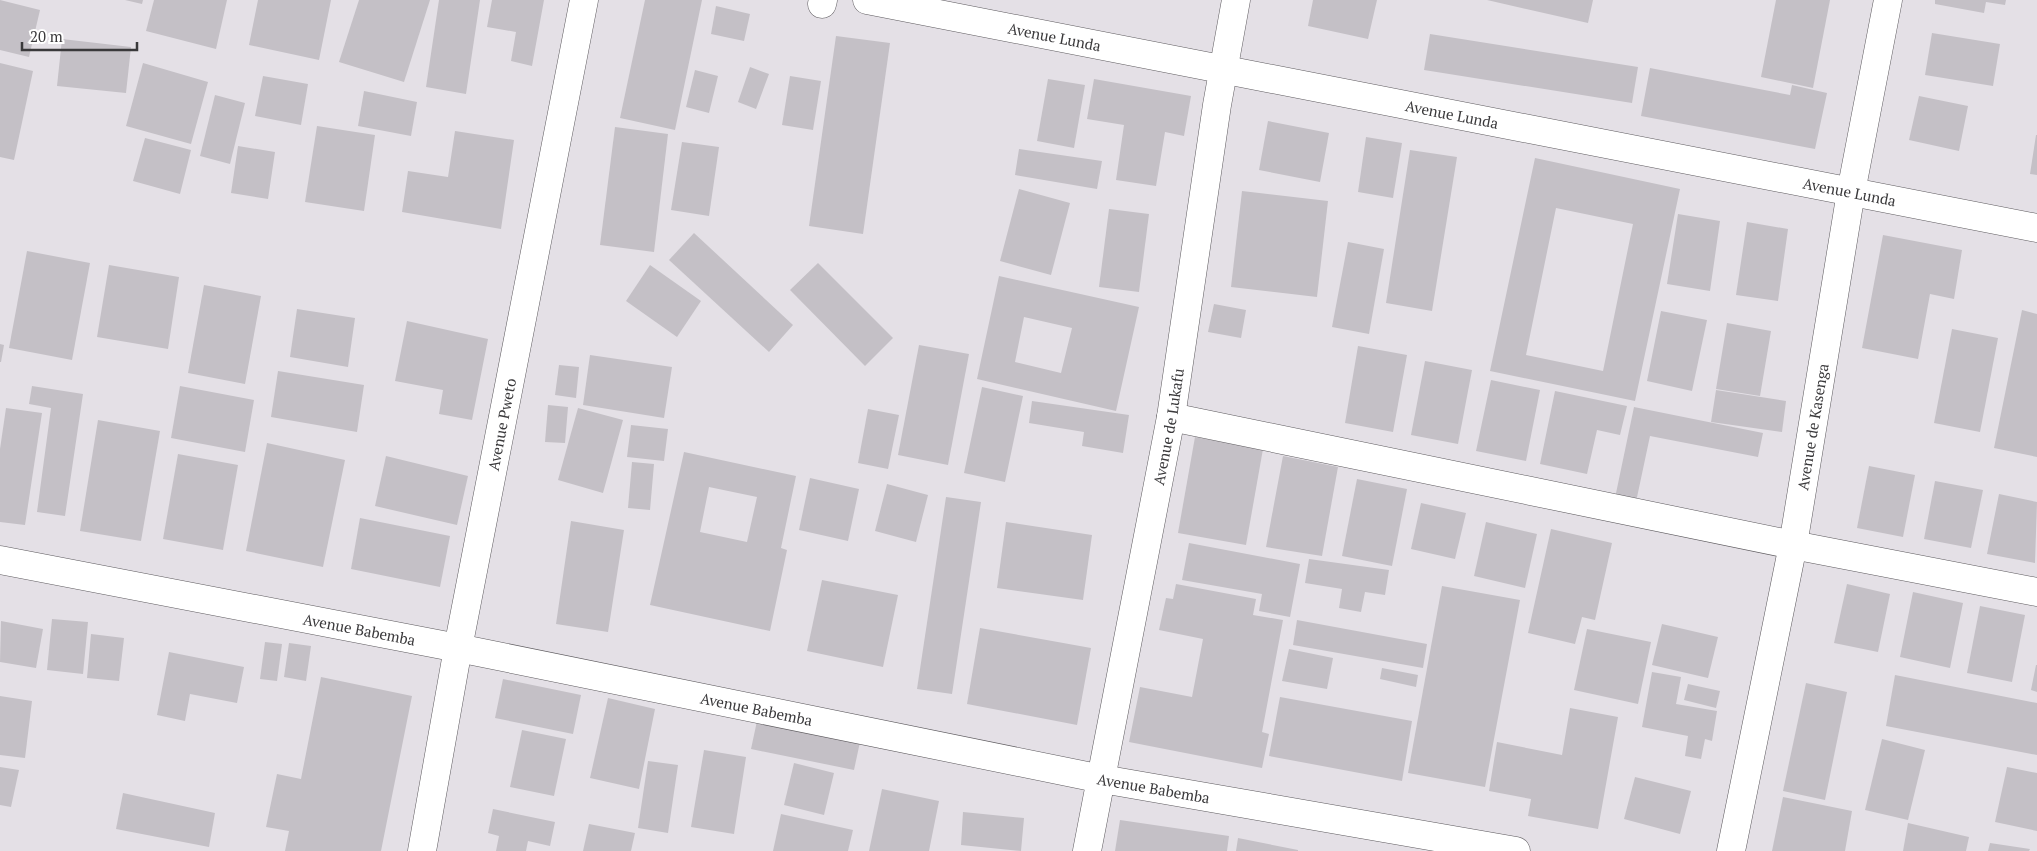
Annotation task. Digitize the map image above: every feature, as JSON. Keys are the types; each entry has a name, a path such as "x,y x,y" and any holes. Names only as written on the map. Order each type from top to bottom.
{"street":[{"name":"Avenue Pweto","path":"422,851 458,648 584,0"},
{"name":"Avenue Lunda","path":"867,0 2037,228"},
{"name":"Avenue de Lukafu","path":"1087,851 1171,417 1223,68 1236,0"},
{"name":"Avenue de Kasenga","path":"1732,851 1793,545 1851,192 1888,0"},
{"path":"1171,417 1793,545 2037,592"},
{"name":"Avenue Babemba","path":"0,560 458,648 1102,779 1516,851"}],"building":[{"path":"0,0 40,10 29,57 0,50"},
{"path":"125,0 143,0 142,4"},
{"path":"154,0 227,0 216,49 146,31"},
{"path":"258,0 331,0 319,60 249,45"},
{"path":"359,0 430,0 404,82 339,62"},
{"path":"439,0 480,0 466,94 426,87"},
{"path":"492,0 544,0 532,66 511,61 516,32 487,27"},
{"path":"645,0 702,0 675,130 620,118"},
{"path":"1313,0 1377,0 1368,39 1308,26"},
{"path":"1487,0 1593,0 1588,23"},
{"path":"1776,0 1830,0 1813,88 1761,77"},
{"path":"1935,0 2006,0 2005,5 1986,2 1984,13 1935,4"},
{"path":"716,6 750,14 744,41 711,34"},
{"path":"1932,33 2000,44 1993,86 1925,75"},
{"path":"1430,34 1638,67 1632,103 1424,70"},
{"path":"836,36 890,43 863,234 809,226"},
{"path":"62,39 131,47 126,93 57,86"},
{"path":"0,63 33,71 14,160 0,157"},
{"path":"143,63 208,82 191,144 126,126"},
{"path":"750,67 769,74 756,109 738,102"},
{"path":"1650,68 1790,95 1792,85 1827,93 1815,149 1641,116"},
{"path":"695,70 718,76 709,113 686,107"},
{"path":"263,76 308,84 301,125 255,116"},
{"path":"790,76 821,81 813,130 782,125"},
{"path":"1048,79 1085,85 1074,148 1037,141"},
{"path":"1094,79 1191,96 1184,136 1165,132 1156,186 1116,180 1124,125 1087,119"},
{"path":"364,91 417,102 411,136 358,126"},
{"path":"215,95 245,103 230,164 200,156"},
{"path":"1919,96 1968,106 1959,151 1909,140"},
{"path":"1268,121 1329,133 1320,182 1259,170"},
{"path":"317,126 375,135 364,211 305,202"},
{"path":"615,127 668,134 654,252 600,245"},
{"path":"455,131 514,140 501,229 402,212 408,171 448,177"},
{"path":"2037,135 2037,175 2030,174"},
{"path":"1366,137 1402,143 1393,198 1358,192"},
{"path":"145,138 191,150 180,194 133,181"},
{"path":"682,142 719,147 709,216 671,210"},
{"path":"238,146 275,152 268,199 231,193"},
{"path":"1019,149 1102,161 1097,189 1015,175"},
{"path":"1410,150 1457,157 1432,311 1386,303"},
{"path":"1535,158 1680,189 1635,401 1490,371","holes":["1556,208 1633,224 1603,371 1526,355"]},
{"path":"1019,189 1070,203 1051,275 1000,261"},
{"path":"1242,191 1328,201 1317,297 1231,287"},
{"path":"1109,209 1149,214 1139,292 1099,287"},
{"path":"1678,214 1720,221 1710,291 1667,284"},
{"path":"1747,222 1788,229 1778,301 1736,295"},
{"path":"694,233 793,325 769,352 669,260"},
{"path":"1883,235 1962,250 1954,299 1930,294 1918,359 1862,348"},
{"path":"1348,242 1384,249 1369,334 1332,327"},
{"path":"27,251 90,263 72,360 9,348"},
{"path":"818,263 893,338 865,366 790,290"},
{"path":"109,265 179,277 168,349 97,337"},
{"path":"650,265 701,301 677,337 626,301"},
{"path":"999,276 1139,307 1116,411 977,379","holes":["1024,317 1072,328 1061,373 1015,362"]},
{"path":"204,285 261,296 245,384 188,373"},
{"path":"1214,304 1246,310 1241,338 1208,332"},
{"path":"297,309 355,318 348,367 290,357"},
{"path":"2022,310 2037,314 2037,457 1994,448"},
{"path":"1661,311 1707,320 1692,391 1647,381"},
{"path":"407,321 488,339 472,420 439,414 443,390 395,381"},
{"path":"1727,323 1771,331 1760,396 1716,389"},
{"path":"1952,329 1998,338 1980,432 1934,423"},
{"path":"0,344 4,345 1,362 0,362"},
{"path":"919,345 969,354 948,465 898,455"},
{"path":"1358,346 1407,355 1393,432 1345,423"},
{"path":"590,355 672,367 664,418 583,405"},
{"path":"1425,361 1472,370 1458,444 1411,435"},
{"path":"559,365 579,367 576,398 555,395"},
{"path":"278,371 364,385 357,432 271,417"},
{"path":"1491,380 1540,390 1526,461 1476,451"},
{"path":"32,386 83,394 65,516 37,512 51,408 29,404"},
{"path":"180,386 254,400 245,452 171,438"},
{"path":"982,387 1023,396 1005,482 964,473"},
{"path":"1716,390 1786,401 1782,432 1711,422"},
{"path":"1555,391 1627,406 1620,435 1597,430 1587,474 1540,464"},
{"path":"1032,401 1129,415 1123,453 1082,446 1084,432 1029,423"},
{"path":"548,405 568,407 565,443 545,442"},
{"path":"1634,407 1763,433 1758,457 1650,436 1636,502 1615,498"},
{"path":"6,408 42,413 25,525 0,522 0,449"},
{"path":"578,408 623,420 603,493 558,480"},
{"path":"868,409 899,415 888,469 858,463"},
{"path":"98,420 160,431 141,541 80,531"},
{"path":"631,425 668,429 664,461 627,457"},
{"path":"1195,437 1263,449 1246,545 1178,533"},
{"path":"267,443 345,460 323,567 246,551"},
{"path":"684,452 796,476 781,548 787,550 770,631 650,605","holes":["709,487 757,497 747,542 700,532"]},
{"path":"178,454 238,465 223,550 163,539"},
{"path":"386,456 468,476 457,525 375,506"},
{"path":"1283,456 1338,467 1322,556 1266,547"},
{"path":"632,462 654,464 650,510 628,508"},
{"path":"1869,466 1915,475 1903,537 1857,528"},
{"path":"810,478 859,489 848,541 799,530"},
{"path":"1357,479 1407,489 1392,566 1342,556"},
{"path":"1935,481 1983,490 1971,548 1924,539"},
{"path":"887,484 928,495 916,542 875,531"},
{"path":"1999,494 2037,502 2035,563 1987,554"},
{"path":"946,497 981,502 952,694 917,689"},
{"path":"1421,503 1466,513 1455,559 1411,549"},
{"path":"360,518 450,536 440,587 351,569"},
{"path":"571,521 624,530 608,632 556,624"},
{"path":"1006,522 1092,535 1083,600 997,588"},
{"path":"1486,522 1537,534 1525,588 1474,576"},
{"path":"1551,529 1612,543 1595,620 1582,617 1575,644 1528,633"},
{"path":"1189,543 1300,564 1290,617 1259,611 1262,594 1182,580"},
{"path":"1309,559 1389,570 1385,595 1365,592 1361,612 1339,608 1342,589 1305,583"},
{"path":"822,580 898,595 883,667 807,651"},
{"path":"1176,584 1256,599 1253,615 1283,620 1262,732 1269,734 1262,768 1129,742 1140,687 1192,697 1203,639 1159,630 1166,598 1173,599"},
{"path":"1847,584 1890,594 1878,652 1834,643"},
{"path":"1442,586 1520,600 1485,787 1408,773"},
{"path":"1913,592 1963,603 1950,668 1900,657"},
{"path":"1980,606 2025,615 2012,682 1967,673"},
{"path":"52,619 88,622 83,674 47,670"},
{"path":"1297,620 1427,644 1423,668 1293,645"},
{"path":"1,621 43,629 36,668 0,662"},
{"path":"1662,624 1718,637 1708,678 1652,665"},
{"path":"980,628 1091,648 1077,725 967,704"},
{"path":"1587,629 1651,642 1638,704 1574,690"},
{"path":"91,634 124,638 119,681 87,678"},
{"path":"265,642 282,644 277,681 260,679"},
{"path":"289,643 311,646 306,681 284,677"},
{"path":"1289,649 1333,658 1327,689 1282,681"},
{"path":"169,652 244,667 237,703 190,694 185,721 157,715"},
{"path":"2037,665 2037,692 2031,690"},
{"path":"1382,668 1418,675 1416,687 1380,679"},
{"path":"1652,672 1681,677 1676,704 1717,711 1712,741 1705,739 1701,759 1685,756 1688,736 1642,727"},
{"path":"1895,675 2037,703 2037,755 1886,726"},
{"path":"321,677 412,696 381,851 285,851 289,831 266,827 277,774 301,779"},
{"path":"503,679 581,695 573,734 495,718"},
{"path":"1806,683 1847,692 1825,800 1783,791"},
{"path":"1688,684 1720,691 1716,708 1684,700"},
{"path":"0,696 32,701 25,758 0,755"},
{"path":"1280,697 1412,721 1402,781 1269,756"},
{"path":"608,698 655,709 639,789 590,778"},
{"path":"1570,708 1618,717 1598,829 1528,816 1531,799 1489,791 1497,742 1562,755"},
{"path":"757,721 860,742 854,770 751,749"},
{"path":"522,730 566,739 554,796 510,787"},
{"path":"1882,739 1925,750 1908,820 1865,810"},
{"path":"704,750 746,757 734,834 691,827"},
{"path":"648,761 678,765 668,833 638,828"},
{"path":"794,763 834,773 824,815 784,805"},
{"path":"0,767 19,770 11,807 0,805"},
{"path":"2007,767 2037,773 2037,831 1995,822"},
{"path":"1635,777 1691,791 1680,834 1624,819"},
{"path":"882,789 939,801 929,851 869,851"},
{"path":"123,793 215,813 209,847 116,829"},
{"path":"1783,797 1852,811 1845,851 1772,851"},
{"path":"493,809 555,822 550,846 528,841 526,851 496,851 499,836 488,833"},
{"path":"963,812 1024,818 1021,851 961,845"},
{"path":"781,814 853,830 848,851 773,851"},
{"path":"1120,820 1229,836 1227,851 1115,851"},
{"path":"1908,823 1969,837 1966,851 1903,851"},
{"path":"589,824 635,833 631,851 583,851"},
{"path":"1238,838 1298,850 1298,851 1236,851"},
{"path":"1990,843 2030,849 2029,851 1988,851"}]}
